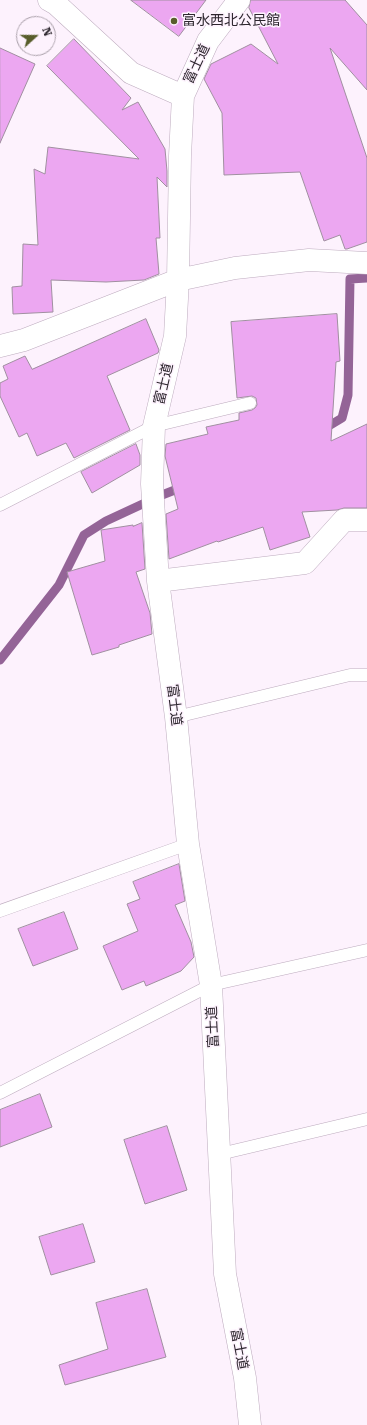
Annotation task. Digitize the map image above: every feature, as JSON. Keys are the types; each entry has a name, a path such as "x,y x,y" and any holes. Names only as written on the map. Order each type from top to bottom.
{"street":[{"path":"49,0 56,4 131,73 183,96"},
{"name":"富士道","path":"239,0 208,41 183,96 175,336 154,426 152,484 158,581 176,717 188,844 211,985 225,1274 245,1378 250,1425"},
{"path":"0,346 24,340 178,280 235,268 310,260 367,263"},
{"path":"158,581 305,563 344,520 367,520"}],"lane":[{"path":"0,505 154,426 250,403"},
{"path":"176,717 350,675 367,675"},
{"path":"0,911 188,844"},
{"path":"0,1092 211,985 367,950"},
{"path":"220,1154 367,1119"}],"building":[{"name":"富水西北公民館","path":"131,0 206,0 179,36"},
{"path":"251,0 345,0 367,25 367,90 330,48 367,158 367,242 345,249 340,235 324,241 300,172 224,175 222,113 204,79 211,64 251,44 278,64 249,8"},
{"path":"74,39 131,98 122,110 138,102 165,149 167,187 157,177 160,238 156,238 159,274 144,280 106,282 51,280 53,312 13,314 12,287 22,286 23,244 38,245 34,169 45,174 48,147 139,159 47,66"},
{"path":"0,48 35,64 0,143"},
{"path":"337,314 340,361 336,362 331,441 367,424 367,508 344,508 337,510 302,512 310,537 270,550 263,527 218,542 217,541 169,559 166,514 178,509 165,456 166,444 208,434 206,427 239,420 239,413 252,410 257,405 256,398 252,396 237,398 231,322"},
{"path":"146,319 159,350 158,353 107,376 130,430 74,458 66,443 37,456 27,433 19,437 0,396 0,383 8,379 3,366 25,356 32,369"},
{"path":"136,444 140,455 140,465 92,493 81,472"},
{"path":"142,523 145,569 136,572 150,613 152,634 119,645 119,647 92,655 67,572 105,561 101,530 133,526"},
{"path":"179,864 185,901 175,905 191,942 194,957 181,971 146,986 144,981 122,990 103,946 138,931 127,904 140,899 133,882"},
{"path":"64,912 78,949 33,966 18,929"},
{"path":"40,1094 52,1127 0,1147 0,1110"},
{"path":"167,1126 187,1190 145,1204 124,1140"},
{"path":"83,1224 95,1262 51,1275 39,1237"},
{"path":"147,1289 166,1357 65,1385 59,1365 108,1349 96,1303"}],"waterway":[{"path":"322,430 342,418 348,395 350,279 367,278"},
{"path":"0,660 59,585 84,535 106,521 185,486"}],"place":[{"name":"富水西北公民館","path":"174,21"}]}
